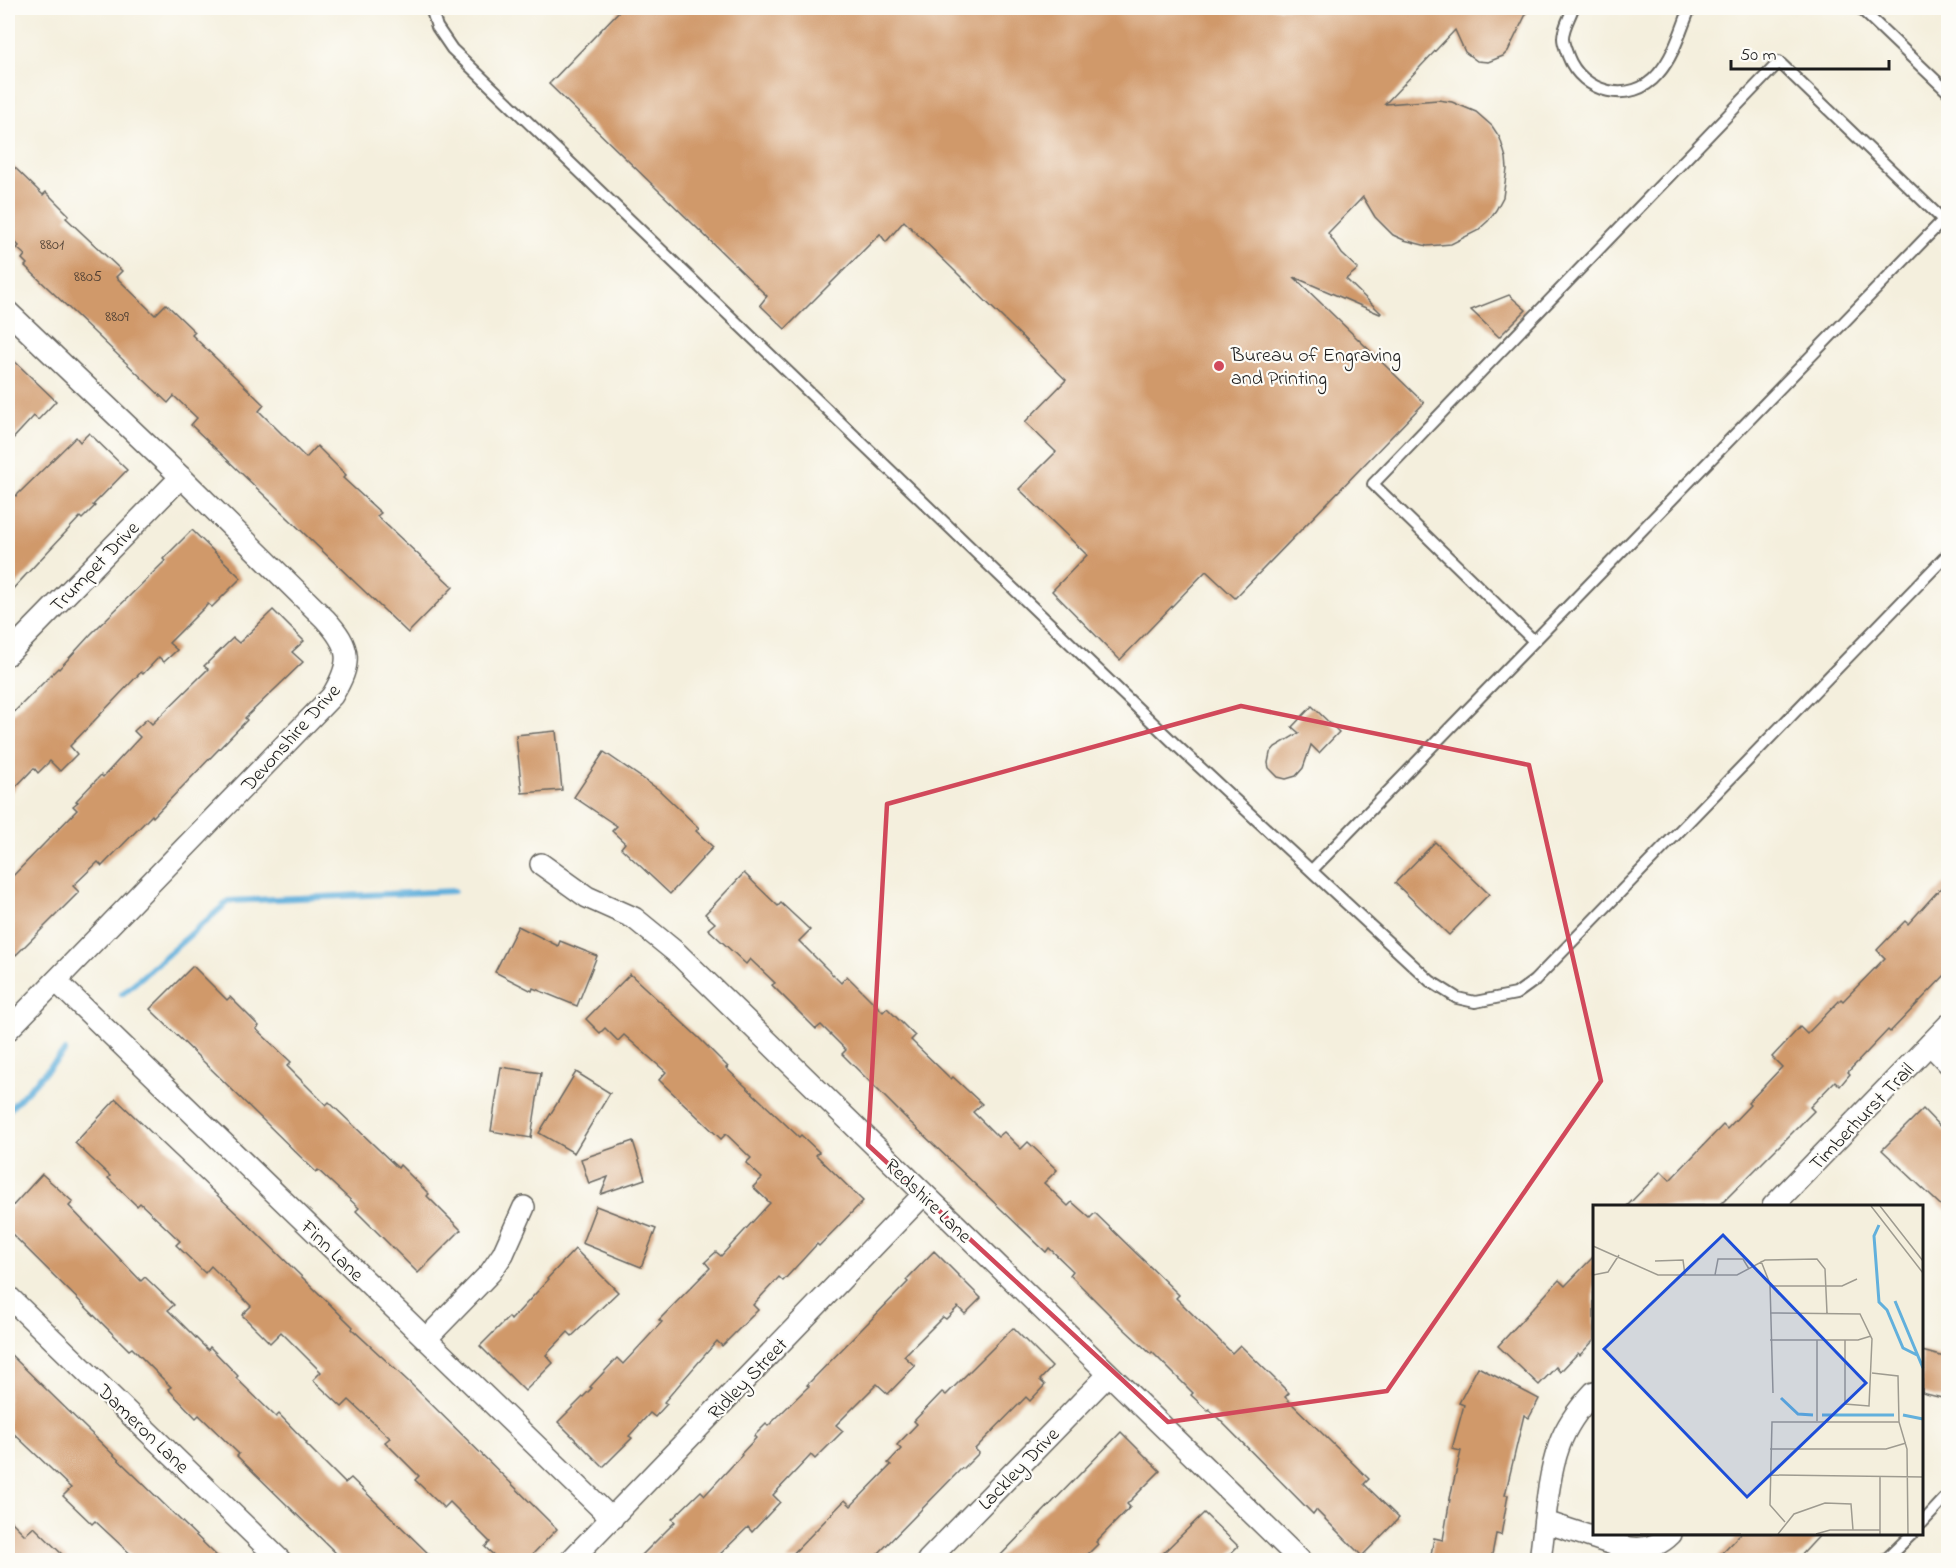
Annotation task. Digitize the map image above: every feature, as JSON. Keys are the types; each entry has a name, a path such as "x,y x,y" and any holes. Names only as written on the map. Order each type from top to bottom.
{"street":[{"name":"Devonshire Drive","path":"8,312 339,634 346,649 343,678 332,696 8,1030"},
{"name":"Trumpet Drive","path":"8,654 180,477"},
{"name":"Redshire Lane","path":"542,864 587,897 634,918 678,954 1293,1558"},
{"name":"Finn Lane","path":"56,981 612,1519"},
{"name":"Timberhurst Trail","path":"1774,1205 1948,1025"},
{"path":"1930,1044 1948,1063"},
{"name":"Ridley Street","path":"571,1560 923,1195"},
{"path":"426,1339 490,1273 503,1254 524,1207"},
{"name":"Dameron Lane","path":"8,1296 280,1560"},
{"name":"Lackley Drive","path":"928,1560 1108,1375"},
{"path":"1540,1560 1552,1472 1559,1445 1570,1423 1593,1393"},
{"path":"1545,1522 1626,1548 1642,1549 1656,1545 1668,1535"}],"lane":[{"path":"431,8 442,37 460,57 1159,729 1430,981 1457,998 1475,1002 1516,994 1534,981 1948,554"},
{"path":"1573,8 1563,34 1563,42 1571,64 1588,84 1611,92 1623,92 1647,84 1657,75 1667,62 1690,8"},
{"path":"1860,8 1948,92"},
{"path":"1312,870 1946,218 1779,62 1372,484 1534,641"},
{"path":"1923,1522 1948,1495"},
{"path":"1885,1560 1909,1535"}],"highlighted area":[{"path":"1241,706 1529,765 1601,1081 1387,1391 1168,1422 868,1145 887,804"}],"building":[{"name":"Bureau of Engraving and Printing","path":"622,8 1529,8 1508,51 1503,56 1488,62 1477,61 1465,52 1455,30 1385,104 1438,100 1452,102 1476,112 1492,126 1500,138 1507,169 1503,197 1488,221 1477,231 1451,244 1427,246 1393,235 1375,217 1363,197 1328,233 1342,254 1358,269 1346,279 1380,314 1294,277 1424,403 1235,598 1206,571 1120,660 1052,591 1087,555 1019,489 1056,452 1025,422 1066,380 904,221 886,242 880,234 785,329 760,305 767,296 549,84"},
{"path":"8,161 43,195 46,192 69,215 66,218 122,271 116,277 155,315 166,304 195,332 192,335 264,405 259,411 306,458 317,446 346,475 343,478 381,513 377,516 453,587 408,633 191,425 197,418 174,396 168,403 25,266 27,264 22,259 25,255 8,235"},
{"path":"1509,295 1526,310 1499,337 1471,310"},
{"path":"8,355 56,401 38,420 34,416 8,444"},
{"path":"89,433 127,470 93,505 95,506 82,519 80,517 8,594 8,488 16,496 76,437 80,442"},
{"path":"192,530 241,578 212,607 208,604 169,643 177,650 164,662 159,657 143,674 141,672 70,746 77,754 60,771 50,761 38,773 34,768 8,795 8,718 165,561 163,559"},
{"path":"273,610 304,641 292,652 303,662 245,718 247,720 153,817 152,815 102,866 98,862 73,886 79,892 16,955 8,947 8,881 77,810 73,806 78,802 76,801 101,775 103,777 140,737 134,731 147,719 152,724 208,669 204,666 233,638 239,643"},
{"path":"1312,706 1339,732 1319,753 1311,745 1303,768 1296,776 1286,779 1278,777 1269,768 1270,753 1275,747 1299,733 1292,727"},
{"path":"556,731 562,790 522,793 516,735"},
{"path":"604,752 658,789 699,828 696,831 713,847 670,894 621,848 625,843 612,831 617,826 574,797"},
{"path":"1435,842 1489,894 1449,935 1395,883"},
{"path":"744,873 778,906 781,903 810,930 799,941 841,983 847,976 883,1012 887,1008 915,1036 911,1040 951,1079 953,1077 982,1104 973,1112 998,1137 1004,1132 1021,1149 1028,1142 1057,1170 1044,1183 1068,1206 1072,1202 1090,1218 1095,1213 1179,1295 1176,1298 1232,1353 1240,1345 1289,1393 1285,1397 1369,1479 1364,1484 1399,1518 1362,1556 1316,1510 1313,1514 1209,1409 1208,1411 1191,1395 1193,1393 1152,1352 1151,1354 1123,1328 1070,1275 1073,1271 1049,1248 1046,1252 910,1122 842,1054 846,1050 821,1025 816,1029 772,985 775,983 750,959 746,964 708,929 715,923 705,914"},
{"path":"1948,880 1948,972 1848,1072 1850,1074 1840,1086 1835,1081 1810,1107 1814,1111 1720,1205 1628,1205 1661,1171 1670,1180 1723,1125 1727,1129 1782,1067 1772,1057 1800,1027 1807,1034 1841,999 1843,1001 1885,958 1877,950 1905,921 1908,924"},
{"path":"518,926 558,946 560,941 597,956 577,1006 533,988 532,991 495,972"},
{"path":"193,966 227,1000 230,997 259,1026 256,1029 291,1062 287,1066 326,1105 329,1102 398,1168 400,1165 461,1230 418,1273 356,1211 359,1208 318,1170 316,1172 150,1009"},
{"path":"630,974 699,1038 728,1067 726,1068 799,1137 801,1135 819,1152 816,1155 863,1201 819,1246 817,1244 783,1281 779,1277 753,1305 758,1310 722,1346 717,1341 664,1402 667,1404 655,1417 650,1413 629,1436 632,1438 603,1467 558,1422 592,1388 590,1387 617,1358 623,1364 662,1322 659,1320 710,1268 705,1262 716,1252 721,1256 770,1203 753,1187 762,1178 746,1163 751,1158 726,1134 721,1139 659,1080 666,1072 624,1035 618,1041 605,1028 600,1033 586,1019"},
{"path":"501,1067 541,1073 531,1138 491,1131"},
{"path":"576,1072 610,1093 574,1153 539,1133"},
{"path":"116,1099 256,1232 557,1529 527,1560 499,1560 485,1547 490,1542 450,1502 444,1508 415,1480 419,1476 385,1442 390,1438 349,1400 342,1407 313,1380 321,1372 281,1332 270,1343 242,1315 251,1306 211,1266 205,1273 176,1245 180,1241 140,1203 137,1206 75,1143"},
{"path":"1923,1109 1948,1135 1948,1212 1882,1150"},
{"path":"633,1141 645,1179 601,1194 608,1177 589,1184 581,1159"},
{"path":"42,1174 73,1202 69,1206 141,1281 145,1277 174,1305 168,1310 208,1350 210,1347 238,1376 236,1378 276,1417 279,1414 345,1483 351,1478 435,1560 343,1560 237,1456 239,1454 199,1415 196,1418 168,1389 171,1387 132,1348 129,1350 8,1230 8,1211"},
{"path":"596,1206 656,1229 641,1267 582,1243"},
{"path":"575,1249 618,1292 572,1336 568,1332 546,1355 553,1363 525,1391 480,1346 509,1317 511,1320"},
{"path":"934,1251 981,1298 965,1314 958,1307 946,1319 943,1317 904,1356 915,1366 888,1394 877,1384 836,1425 843,1431 815,1459 811,1455 773,1495 780,1502 752,1532 748,1527 714,1560 637,1560 675,1522 672,1519 701,1491 705,1495 742,1455 756,1438 754,1436 766,1424 768,1426 809,1386 807,1385 908,1282 906,1280"},
{"path":"1593,1257 1593,1341 1560,1372 1556,1367 1539,1385 1498,1346 1559,1280 1565,1286"},
{"path":"1013,1328 1052,1367 1040,1380 1045,1385 1030,1401 1026,1397 975,1449 979,1453 872,1560 787,1560 845,1500 851,1506 891,1465 888,1463 901,1449 897,1445 917,1424 914,1421 942,1392 946,1395"},
{"path":"1923,1351 1948,1358 1946,1399 1923,1393"},
{"path":"8,1352 221,1560 137,1560 95,1521 92,1524 63,1496 71,1488 8,1428"},
{"path":"1478,1367 1539,1399 1529,1418 1524,1415 1505,1495 1508,1495 1501,1535 1496,1534 1491,1560 1430,1560 1434,1538 1443,1540 1461,1451 1452,1449 1464,1405 1459,1403"},
{"path":"1121,1432 1160,1471 1127,1504 1130,1507 1096,1542 1098,1544 1082,1560 996,1560"},
{"path":"1204,1513 1238,1546 1224,1560 1156,1560"},
{"path":"8,1518 25,1535 34,1527 68,1560 8,1560"},
{"path":"1739,1535 1820,1535 1797,1560 1715,1560"}],"waterway":[{"path":"122,994 229,901 454,891"},
{"path":"8,1111 65,1051"}],"place":[{"name":"Bureau of Engraving and Printing","path":"1219,366"}]}
